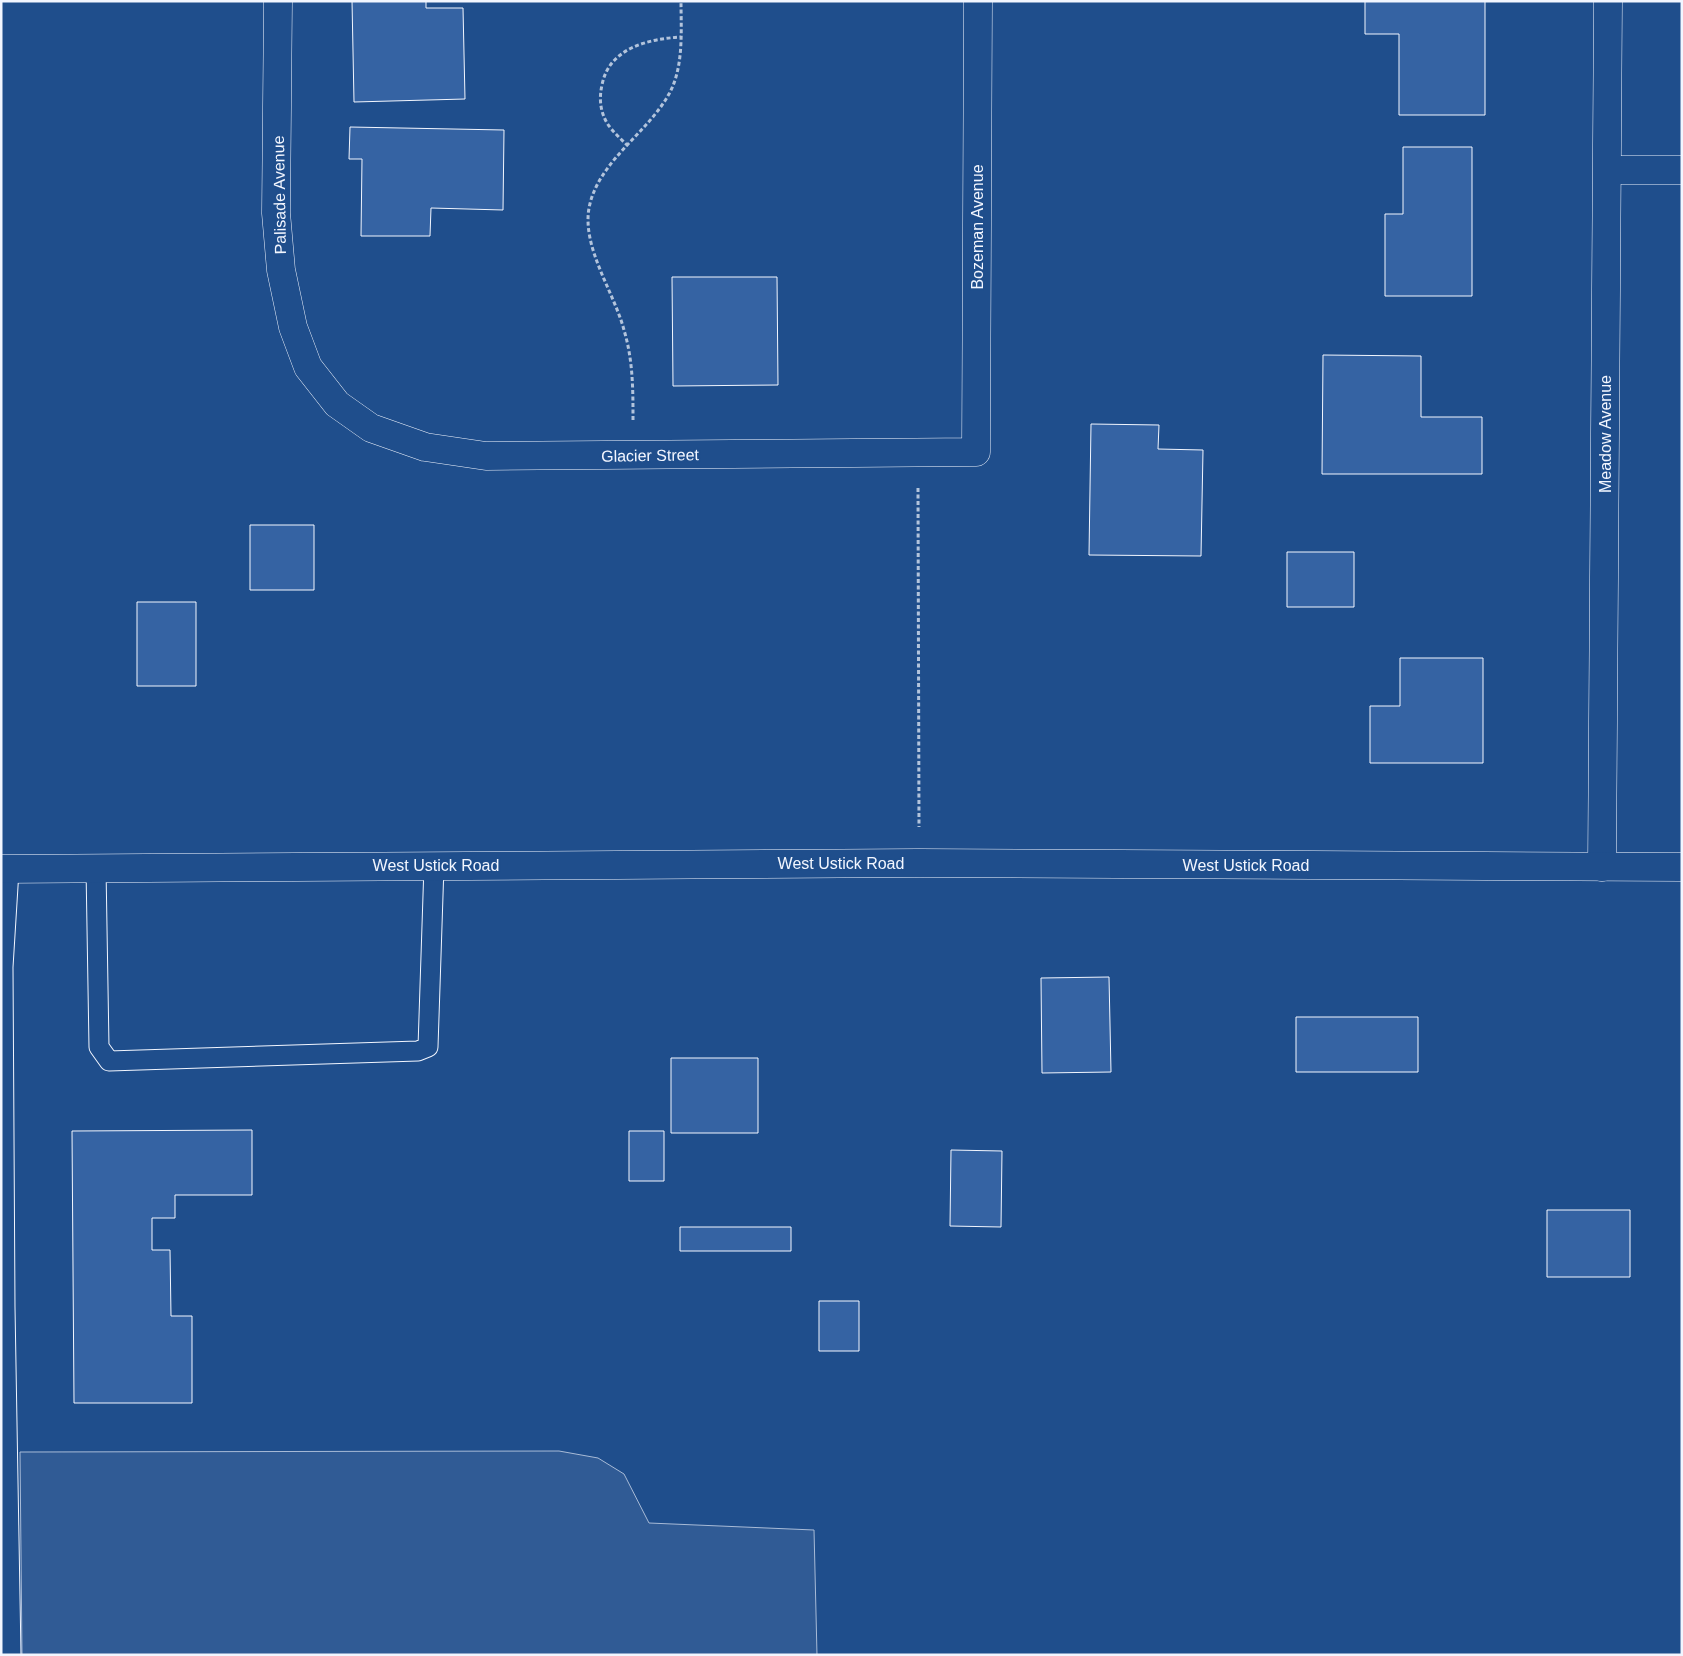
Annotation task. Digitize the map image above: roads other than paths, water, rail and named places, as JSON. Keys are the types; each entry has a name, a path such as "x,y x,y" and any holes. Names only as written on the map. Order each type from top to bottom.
{"street":[{"name":"Palisade Avenue","path":"278,1 276,213 281,270 293,327 308,367 336,404"},
{"name":"Bozeman Avenue","path":"976,452 978,1"},
{"name":"Meadow Avenue","path":"1602,867 1608,1"},
{"path":"1606,170 1682,170"},
{"name":"Glacier Street","path":"336,404 371,428 425,447 486,456 976,452"},
{"name":"West Ustick Road","path":"5,869 919,863 1682,867"}],"lane":[{"path":"96,868 99,1047 108,1060 418,1051 428,1047 434,865"},
{"path":"5,869 3,968 5,1307 11,1655"}]}
